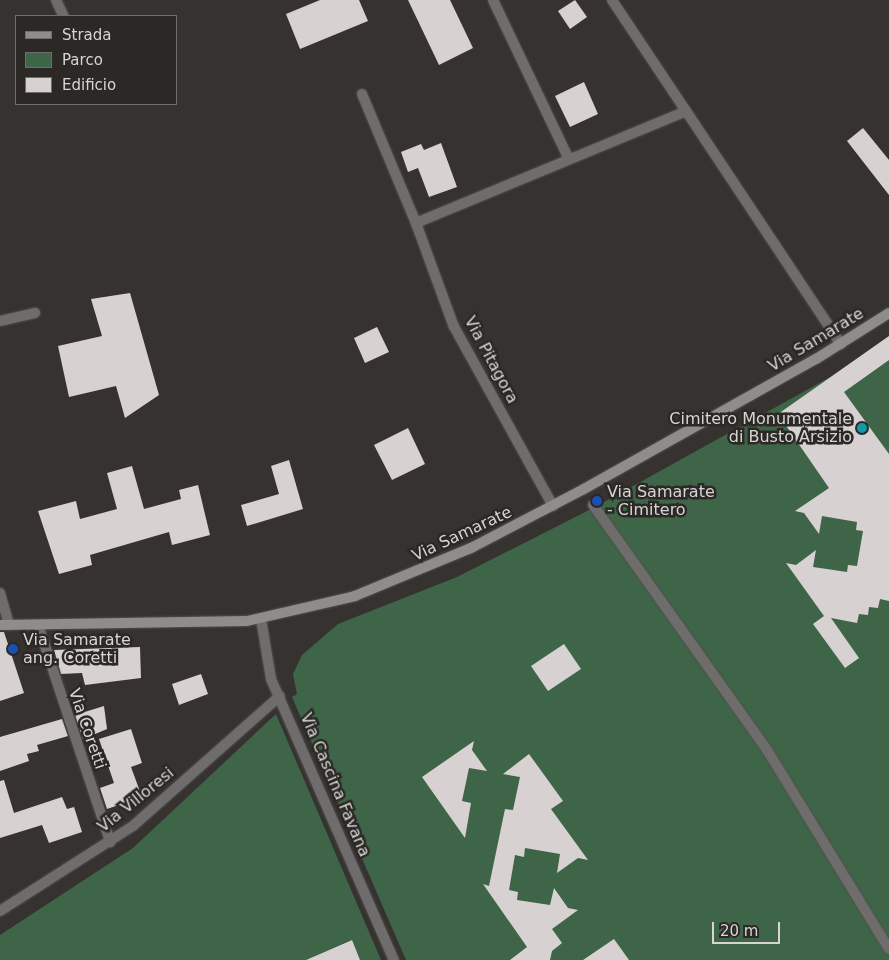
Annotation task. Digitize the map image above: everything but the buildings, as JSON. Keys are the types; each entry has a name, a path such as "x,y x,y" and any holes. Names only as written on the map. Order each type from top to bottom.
{"street":[{"path":"56,0 63,15"},
{"path":"493,0 569,159"},
{"path":"612,0 841,344"},
{"name":"Via Pitagora","path":"362,94 416,223 454,327 552,506"},
{"path":"416,223 686,111"},
{"path":"0,321 34,313"},
{"name":"Via Samarate","path":"4,625 261,619 342,600 403,578 552,506 841,344 889,313"},
{"path":"593,505 767,750 889,949"},
{"path":"0,593 4,625"},
{"name":"Via Cascina Favana","path":"261,619 266,662 394,960"},
{"name":"Via Coretti","path":"38,625 110,842"},
{"name":"Via Villoresi","path":"0,911 110,842 280,696"}],"green space":[{"path":"889,336 889,960 406,960 292,697 297,694 293,674 302,655 338,624 457,577 595,507 832,376"},
{"path":"276,714 381,960 360,960 351,940 306,960 0,960 0,935 133,848"}],"place":[{"name":"Cimitero Monumentale di Busto Arsizio","path":"862,428"},
{"name":"Via Samarate - Cimitero","path":"597,501"},
{"name":"Via Samarate ang. Coretti","path":"13,649"}]}
